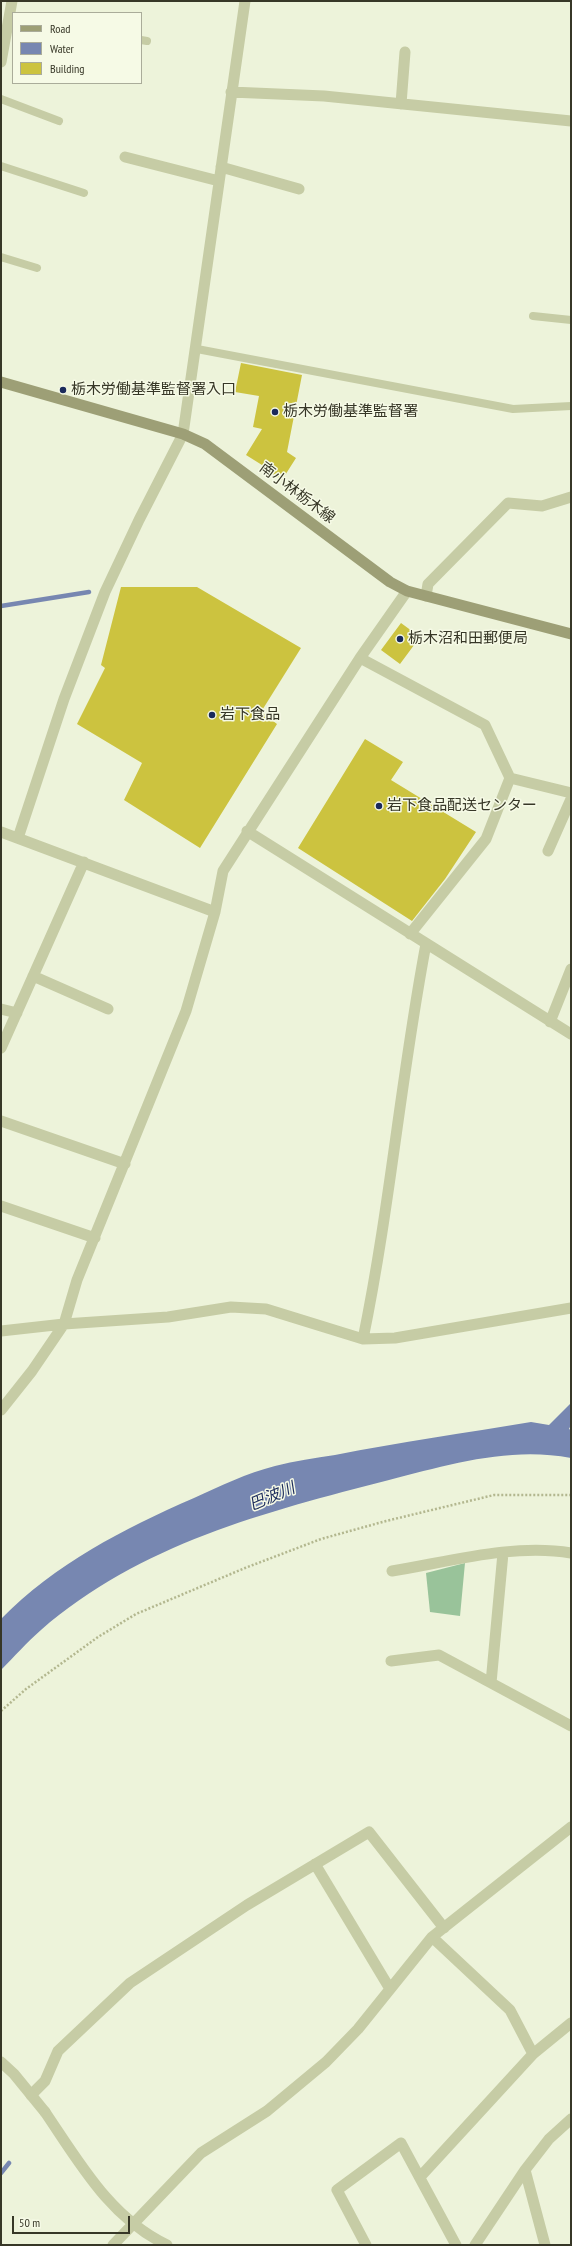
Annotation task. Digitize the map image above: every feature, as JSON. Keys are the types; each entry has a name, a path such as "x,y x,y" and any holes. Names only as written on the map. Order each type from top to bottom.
{"main road":[{"name":"南小林栃木線","path":"1,382 183,434 226,458 390,582 407,591 571,634"}],"street":[{"path":"1,62 11,17 12,1"},
{"path":"18,838 64,699 105,592 139,520 183,434 197,349 231,92 245,1"},
{"path":"402,104 405,52"},
{"path":"231,92 324,96 571,120"},
{"path":"125,157 219,181"},
{"path":"221,167 299,189"},
{"path":"426,596 428,584 508,503 542,506 571,497"},
{"path":"1,1410 32,1371 64,1324 77,1280 186,1011 216,912 223,871 247,831 360,658 407,591"},
{"path":"360,658 485,725 510,778 486,839 410,934"},
{"path":"510,778 571,793"},
{"path":"548,851 571,799"},
{"path":"247,831 571,1034"},
{"path":"1,832 216,912"},
{"path":"1,1048 84,862"},
{"path":"363,1339 374,1284 415,1004 426,944"},
{"path":"550,1022 571,969"},
{"path":"33,976 108,1009"},
{"path":"1,1009 16,1014"},
{"path":"1,1121 125,1164"},
{"path":"1,1206 95,1238"},
{"path":"1,1331 64,1324 168,1317 231,1307 266,1309 363,1339 395,1338 571,1308"},
{"path":"392,1571 504,1552 550,1549 571,1553"},
{"path":"491,1682 504,1552"},
{"path":"390,1661 439,1655 571,1726"},
{"path":"113,2245 201,2153 267,2111 326,2062 358,2029 432,1937 571,1827"},
{"path":"31,2096 45,2081 58,2051 130,1984 247,1905 369,1832 444,1928"},
{"path":"314,1864 390,1989"},
{"path":"432,1937 510,2010 533,2054"},
{"path":"420,2177 533,2054 571,2023"},
{"path":"1,2062 44,2112 112,2206 132,2224 167,2245"},
{"path":"475,2245 525,2170 549,2139 571,2119"},
{"path":"366,2245 338,2190 402,2143 456,2245"},
{"path":"525,2170 545,2245"}],"lane":[{"path":"1,99 60,121"},
{"path":"1,166 84,193"},
{"path":"1,257 37,268"},
{"path":"534,316 571,320"},
{"path":"197,349 513,409 571,406"}],"path":[{"path":"1,1711 26,1689 98,1637 136,1614 245,1568 314,1541 386,1521 494,1495 571,1495"}],"green space":[{"path":"465,1563 460,1616 430,1612 426,1573"}],"water":[{"name":"巴波川","path":"571,1403 571,1425 569,1429 571,1430 571,1458 525,1454 456,1463 296,1505 206,1535 162,1553 120,1575 79,1600 41,1630 1,1670 1,1619 44,1581 67,1565 116,1535 141,1522 224,1484 282,1464 531,1422 549,1425"}],"building":[{"name":"栃木労働基準監督署","path":"241,363 302,375 287,452 296,458 282,480 269,472 270,470 246,455 262,429 253,427 259,396 235,392"},
{"name":"岩下食品","path":"121,587 197,587 301,648 261,712 277,724 200,848 124,800 142,763 77,724 105,668 101,665"},
{"path":"401,623 420,637 400,664 381,650"},
{"name":"岩下食品配送センター","path":"365,739 403,762 391,780 476,832 445,879 412,921 298,848"}],"waterway":[{"path":"1,606 89,592"},
{"path":"1,2173 9,2163"}],"place":[{"name":"栃木労働基準監督署入口","path":"63,390"},
{"name":"栃木労働基準監督署","path":"275,412"},
{"name":"栃木沼和田郵便局","path":"400,639"},
{"name":"岩下食品","path":"212,715"},
{"name":"岩下食品配送センター","path":"379,806"}]}
